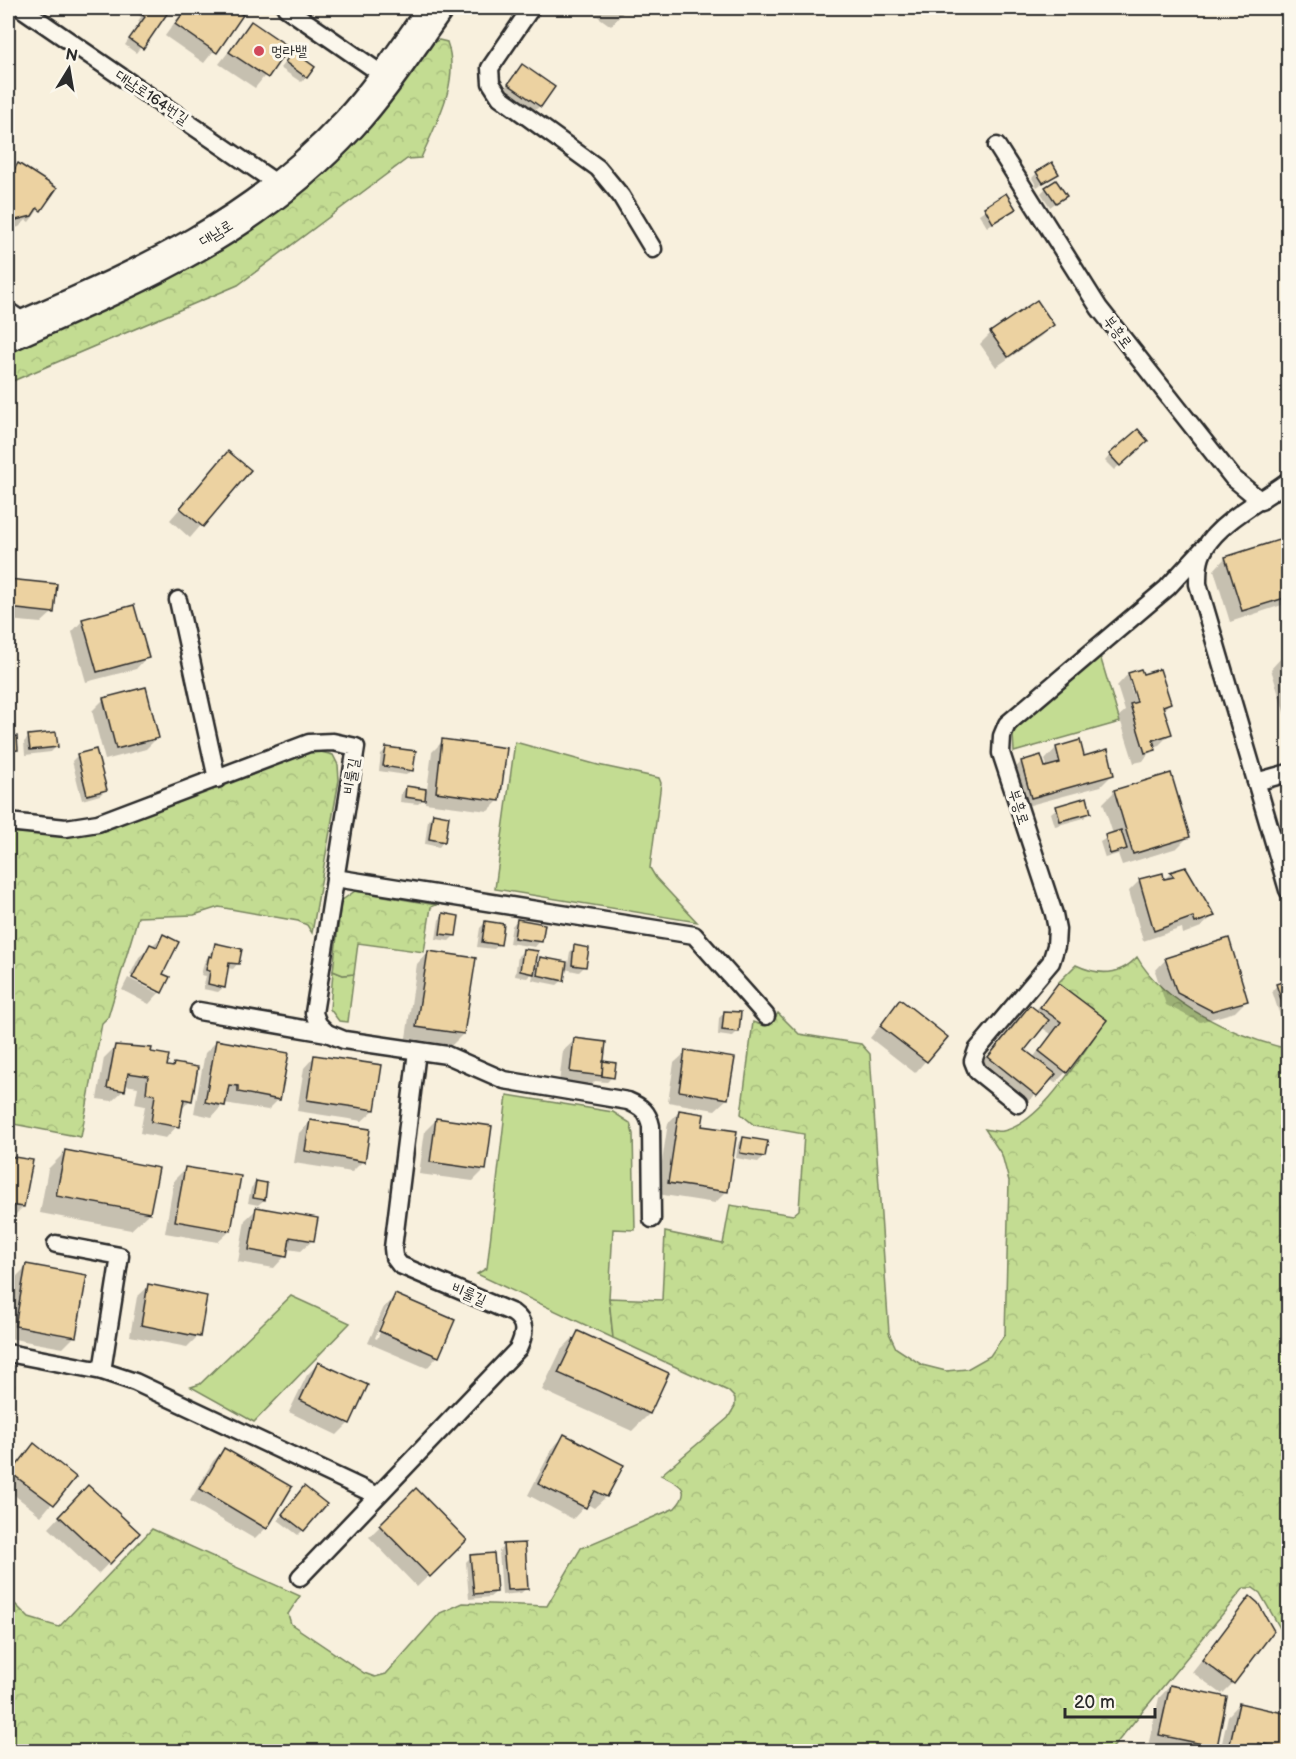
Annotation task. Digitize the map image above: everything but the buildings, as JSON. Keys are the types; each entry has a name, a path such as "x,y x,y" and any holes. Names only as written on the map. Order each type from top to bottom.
{"street":[{"name":"대남로","path":"14,323 152,271 249,213 282,187 350,124 436,8"}],"lane":[{"name":"대남로164번길","path":"21,8 282,187"},
{"path":"286,8 386,78"},
{"path":"531,8 490,68 491,83 500,97 598,168 610,180 653,249"},
{"name":"부흥로","path":"997,146 1099,308 1233,478 1261,501"},
{"name":"부흥로","path":"1018,1104 977,1071 973,1060 977,1050 1051,962 1058,929 1001,753 1002,736 1007,724 1167,588 1219,531 1288,481"},
{"path":"1204,548 1198,568 1198,584 1288,890"},
{"path":"178,600 217,779"},
{"name":"비룰길","path":"8,822 66,828 98,823 309,743 333,742 356,747 314,1013 318,1024 327,1033"},
{"path":"1256,782 1288,773"},
{"path":"335,878 694,935 766,1016"},
{"path":"199,1011 327,1033 344,1040 447,1055 504,1080 628,1101 640,1106 649,1114 651,1126 652,1219"},
{"name":"비룰길","path":"300,1577 518,1349 525,1328 521,1319 513,1312 400,1265 394,1257 393,1248 417,1051"},
{"path":"56,1244 120,1256 102,1371"},
{"path":"8,1353 102,1371 165,1394 376,1495"}],"green space":[{"path":"439,40 447,42 451,57 449,87 440,116 421,158 407,159 238,285 8,383 8,351 160,283 214,251 429,44"},
{"path":"1100,656 1120,722 1014,752 1013,734 1019,725"},
{"path":"515,742 598,765 659,778 661,783 650,868 656,878 697,922 495,889"},
{"path":"321,752 333,755 338,765 339,780 312,933 307,925 298,921 219,907 194,915 138,917 108,1017 102,1023 81,1137 8,1123 8,832 67,836 101,831 305,753"},
{"path":"355,891 436,905 431,907 424,952 358,943 354,974 343,975 333,971 341,901"},
{"path":"1137,957 1164,990 1183,1004 1225,1027 1268,1044 1288,1049 1288,1642 1260,1593 1253,1588 1244,1588 1110,1751 8,1751 8,1639 10,1634 8,1632 8,1597 29,1618 59,1627 152,1529 300,1596 288,1614 291,1624 364,1673 375,1677 386,1674 440,1613 463,1603 547,1606 581,1548 675,1508 683,1496 682,1488 661,1475 728,1418 735,1406 735,1398 728,1391 613,1338 609,1298 662,1300 665,1232 723,1244 730,1205 793,1215 799,1210 804,1134 754,1125 741,1114 753,1022 770,1025 778,1013 799,1034 861,1044 870,1054 889,1333 896,1348 922,1365 946,1371 967,1369 990,1356 1005,1334 1009,1181 1002,1155 985,1129 1003,1131 1033,1115 1061,1084 1106,1020 1058,983 1076,965 1093,971 1109,972 1124,968"},
{"path":"333,971 343,975 354,974 348,1022 339,1021 330,1009"},
{"path":"507,1095 613,1112 630,1123 633,1134 635,1230 613,1229 609,1298 613,1338 477,1274 487,1268"},
{"path":"291,1296 350,1323 254,1422 191,1387 200,1384"}],"place":[{"name":"멍라밸","path":"259,51"}]}
